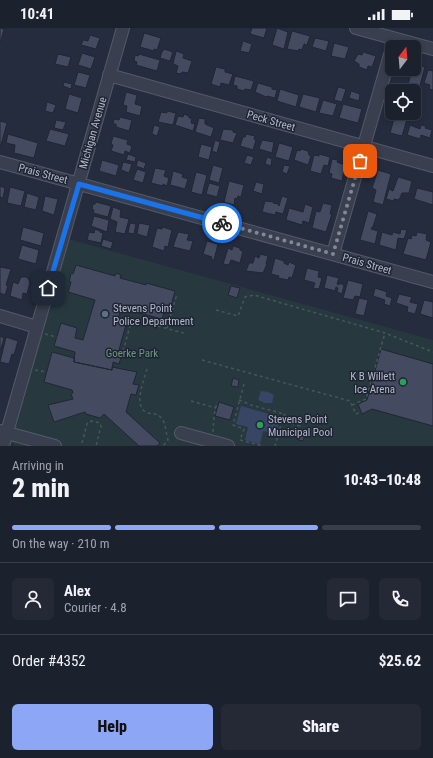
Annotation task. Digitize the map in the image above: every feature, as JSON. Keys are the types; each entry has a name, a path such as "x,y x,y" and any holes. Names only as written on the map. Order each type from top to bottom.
{"street":[{"name":"Michigan Avenue","path":"3,446 3,432 41,331 79,184 123,28"},
{"path":"356,28 394,40"},
{"path":"421,46 433,49"},
{"path":"333,254 385,72"},
{"name":"Peck Street","path":"109,75 433,166"},
{"name":"Prais Street","path":"0,162 433,282"},
{"path":"0,316 41,331"},
{"path":"3,432 55,446"},
{"path":"181,433 228,446"}],"path":[{"path":"168,328 177,294"},
{"path":"216,310 238,316 245,297 254,295 385,332 433,352"},
{"path":"123,351 132,319 187,334"},
{"path":"41,331 57,337"},
{"path":"352,405 366,399 385,332"},
{"path":"202,360 350,401 356,414 361,412"},
{"path":"147,369 140,398 140,405 145,412 157,414 162,419 168,440 163,446"},
{"path":"35,370 47,372"},
{"path":"244,384 232,426 244,428 240,440 263,446"},
{"path":"239,400 251,405 284,414 294,425 300,426 296,439"},
{"path":"190,401 216,408"},
{"path":"208,440 212,434 214,416 218,402"},
{"path":"275,446 284,414"},
{"path":"82,443 87,424 92,421 100,423 101,426 96,446"}],"green space":[{"name":"Goerke Park","path":"68,239 433,340 433,446 13,446 14,444 11,443"}],"water":[{"path":"261,391 274,395 272,403 265,403 258,400"},
{"name":"Stevens Point Municipal Pool","path":"241,406 280,417 276,434 263,431 260,444 245,440 248,427 236,424"}],"building":[{"path":"0,28 4,29 1,41 0,41"},
{"path":"252,28 267,28 264,38 250,34"},
{"path":"277,28 288,32 284,49 272,45"},
{"path":"292,31 310,36 307,45 304,44 302,50 299,49 298,51 287,49"},
{"path":"144,33 161,38 157,50 154,49 154,51 140,47"},
{"path":"90,35 100,38 96,49 81,45 83,40 88,41"},
{"path":"315,38 329,41 326,51 312,47"},
{"path":"243,41 252,44 249,53 240,51"},
{"path":"334,43 349,47 345,59 331,56"},
{"path":"164,49 173,52 170,61 160,58"},
{"path":"176,51 184,54 183,58 192,61 188,73 176,73 178,66 173,64"},
{"path":"363,52 376,56 372,67 368,66 367,70 359,67 359,64 354,61 358,54 362,55"},
{"path":"82,53 95,57 91,69 78,65"},
{"path":"58,54 71,57 68,67 55,64"},
{"path":"139,54 160,60 157,71 136,65 137,62 134,61 135,55 138,56"},
{"path":"421,66 425,67 420,84 408,84 410,76 421,76"},
{"path":"216,67 225,69 225,72 233,74 229,85 221,83 220,87 211,84"},
{"path":"428,70 433,71 433,90 429,89 430,85 424,83"},
{"path":"78,72 90,75 86,88 74,85"},
{"path":"235,76 254,81 251,90 245,89 244,91 237,89 237,86 233,85"},
{"path":"64,82 72,84 71,89 63,86"},
{"path":"258,83 277,90 275,98 266,97 255,92"},
{"path":"338,87 346,89 342,102 334,100"},
{"path":"280,89 299,95 296,107 277,101"},
{"path":"351,91 360,94 359,101 349,98"},
{"path":"126,92 137,95 135,104 142,106 140,116 126,112 127,106 123,105"},
{"path":"69,94 82,98 78,113 65,109"},
{"path":"303,94 320,98 316,112 299,107"},
{"path":"323,100 337,104 333,116 319,113"},
{"path":"47,102 56,105 53,113 45,111"},
{"path":"343,104 362,109 358,123 339,118"},
{"path":"167,111 176,113 173,125 158,122 161,112 167,113"},
{"path":"184,114 189,116 189,118 192,118 191,123 195,124 193,131 175,125 178,116 183,117"},
{"path":"120,117 132,120 129,131 116,127 116,124 113,124 114,119 119,120"},
{"path":"199,118 205,119 205,124 214,128 211,137 195,132"},
{"path":"56,120 66,122 63,130 54,128"},
{"path":"394,120 407,120 402,136 390,133"},
{"path":"0,121 7,123 1,145 0,144"},
{"path":"154,125 160,127 157,136 152,134"},
{"path":"410,125 420,129 421,125 426,126 425,128 432,130 430,138 421,135 420,139 407,135"},
{"path":"50,129 69,134 65,146 46,141"},
{"path":"223,129 233,130 233,132 237,133 233,143 220,140"},
{"path":"8,134 38,143 34,158 14,153 15,145 6,143"},
{"path":"246,134 255,136 254,139 256,140 253,150 240,146 243,137 245,137"},
{"path":"113,136 128,140 127,144 132,146 130,153 125,151 124,155 111,151"},
{"path":"215,140 220,142 217,153 212,151"},
{"path":"262,140 274,142 272,153 259,149"},
{"path":"279,143 293,147 289,161 275,157"},
{"path":"201,144 212,147 209,160 198,157"},
{"path":"301,149 308,151 309,155 311,156 308,165 294,160 297,150 300,151"},
{"path":"128,154 136,157 135,162 126,160"},
{"path":"319,154 330,157 328,166 324,165 321,174 310,171 314,155 319,156"},
{"path":"247,155 254,157 251,165 244,163"},
{"path":"267,157 272,159 271,166 265,164"},
{"path":"332,159 338,160 337,162 345,165 342,181 331,178 332,174 329,173"},
{"path":"102,160 119,165 116,176 99,171"},
{"path":"138,160 146,163 144,169 136,166"},
{"path":"123,162 132,164 129,173 121,170"},
{"path":"213,165 223,168 219,183 209,180"},
{"path":"284,165 290,166 287,174 282,172"},
{"path":"155,168 166,170 164,176 169,178 167,186 163,184 163,186 151,183"},
{"path":"137,169 146,172 143,183 133,180"},
{"path":"378,170 391,174 383,205 373,202 376,190 372,188"},
{"path":"173,171 183,174 182,177 188,179 185,189 170,185"},
{"path":"196,172 207,175 202,195 191,192"},
{"path":"398,177 412,181 409,193 402,193 399,200 394,199 394,201 386,199 389,189 393,191"},
{"path":"229,181 244,185 241,197 238,196 237,199 235,198 234,205 224,202"},
{"path":"256,182 264,184 262,194 253,191"},
{"path":"209,183 220,186 217,197 206,194"},
{"path":"0,186 5,188 3,198 0,197"},
{"path":"10,187 25,191 21,206 7,203"},
{"path":"417,188 433,192 433,205 414,199"},
{"path":"27,193 39,197 36,210 24,207"},
{"path":"45,196 58,199 54,215 42,211"},
{"path":"282,196 288,198 283,214 276,212 275,215 262,212 265,201 274,202 273,203 278,204 279,206"},
{"path":"96,202 111,206 108,217 93,213 93,204"},
{"path":"323,203 332,205 330,214 332,214 326,232 312,228 316,211 320,212"},
{"path":"305,204 313,207 309,223 303,221 302,225 286,220 289,208 303,212"},
{"path":"113,207 121,210 120,217 129,219 125,234 115,232 117,222 110,219"},
{"path":"368,211 377,214 371,229 378,231 375,244 360,240"},
{"path":"94,216 109,220 107,232 91,226"},
{"path":"130,223 136,224 134,234 128,233"},
{"path":"139,223 150,225 147,237 137,234"},
{"path":"23,227 44,233 41,246 20,240"},
{"path":"163,227 172,230 168,247 165,246 164,251 152,247 157,228 162,229"},
{"path":"95,229 103,233 101,243 87,240 89,232 94,233"},
{"path":"401,229 407,230 404,239 398,238 396,250 379,245 382,232 392,235 393,232 400,234"},
{"path":"178,232 189,234 187,240 193,241 190,251 173,247"},
{"path":"417,232 427,234 426,240 431,242 426,260 403,254 408,238 411,239 412,235 416,236"},
{"path":"103,239 113,242 111,249 101,246"},
{"path":"207,241 218,244 214,260 211,259 212,257 203,254"},
{"path":"22,245 39,250 36,264 18,259"},
{"path":"233,246 240,248 240,250 243,251 240,263 231,260 229,265 223,264 228,248 232,250"},
{"path":"260,254 268,256 267,264 263,273 246,271 249,263 253,263 255,256 259,258"},
{"path":"275,258 284,261 284,263 288,265 289,262 296,265 292,278 289,277 288,280 278,278 279,276 271,274"},
{"name":"Stevens Point Police Department","path":"76,265 115,276 116,273 121,275 120,278 175,291 170,310 165,309 162,319 121,308 118,319 127,321 119,350 123,351 119,364 113,362 112,370 74,362 75,352 54,346 61,323 77,328 75,338 83,340 95,300 68,292 71,282 69,282 71,273 73,274"},
{"path":"0,267 11,269 6,285 8,286 5,295 0,293"},
{"path":"307,268 319,271 318,277 322,278 319,289 313,288 315,283 304,280"},
{"path":"327,275 339,278 337,284 339,285 339,283 344,285 342,294 337,292 338,288 336,287 335,291 324,288"},
{"path":"21,277 27,277 30,283 27,294 23,293 22,300 10,296 13,282 18,284"},
{"path":"348,280 363,284 360,297 355,296 353,300 343,298"},
{"path":"231,286 240,288 237,298 228,295"},
{"path":"375,288 387,292 386,296 392,298 390,306 384,304 385,300 373,296"},
{"path":"399,294 412,297 410,302 418,304 415,314 407,312 408,307 396,303"},
{"path":"359,298 368,300 364,316 355,314"},
{"path":"424,300 433,302 433,318 420,314"},
{"path":"0,336 4,338 1,349 0,349"},
{"path":"6,337 18,341 14,355 12,354 9,364 0,362"},
{"name":"K B Willett Ice Arena","path":"381,349 433,364 433,426 372,409 362,414 358,404 367,400"},
{"path":"52,352 74,358 74,362 112,370 112,367 137,372 133,384 139,385 136,395 131,394 126,412 160,443 157,446 139,446 104,414 100,418 86,414 85,412 54,422 48,405 73,399 71,394 73,393 72,390 44,382"},
{"path":"233,378 239,380 238,387 231,386"},
{"path":"219,402 234,407 230,420 215,416"},
{"path":"300,432 305,434 303,441 298,440"}],"way so far":[{"path":"222,223 333,254 360,161"}],"place":[{"name":"Stevens Point Police Department","path":"105,314"},
{"name":"K B Willett Ice Arena","path":"403,382"},
{"name":"Stevens Point Municipal Pool","path":"260,425"}],"route":[{"path":"48,288 79,184 222,223"}]}
